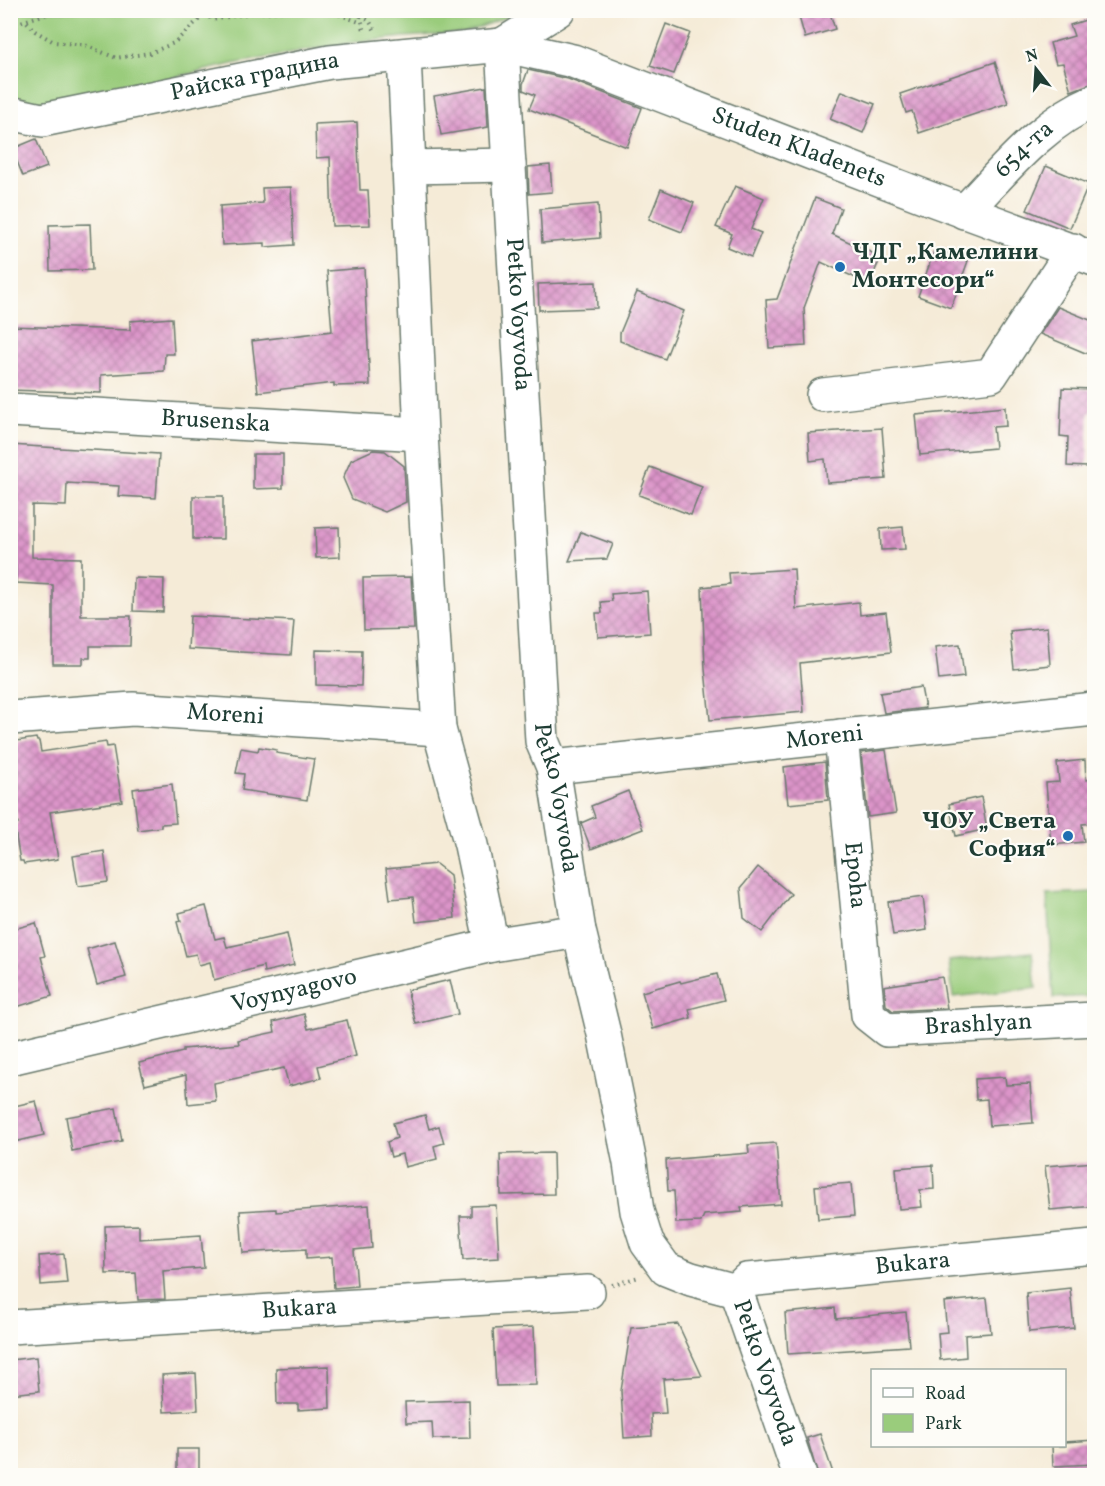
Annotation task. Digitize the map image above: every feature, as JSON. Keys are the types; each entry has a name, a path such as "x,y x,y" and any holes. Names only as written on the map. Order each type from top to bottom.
{"street":[{"path":"502,45 558,10"},
{"name":"Райска градина","path":"10,113 42,120 330,62 502,45"},
{"name":"Petko Voyvoda","path":"502,45 542,741 553,766 579,931 604,1034 630,1163 637,1211 647,1243 666,1269 691,1279 736,1291 800,1476"},
{"name":"Studen Kladenets","path":"502,45 573,61 964,212 1084,254"},
{"path":"404,55 421,434 440,729 471,845 492,945"},
{"name":"654-та","path":"964,212 1028,146 1053,125 1095,101"},
{"path":"409,167 509,165"},
{"path":"823,395 991,375 1084,254"},
{"name":"Brusenska","path":"10,410 421,434"},
{"name":"Moreni","path":"10,718 134,709 440,729"},
{"name":"Moreni","path":"553,766 1095,709"},
{"name":"Epoha","path":"841,736 868,1015"},
{"name":"Voynyagovo","path":"10,1058 492,945 579,931"},
{"name":"Brashlyan","path":"868,1015 887,1030 1095,1019"},
{"name":"Bukara","path":"736,1291 747,1280 1095,1247"},
{"name":"Bukara","path":"10,1327 588,1292"}],"path":[{"path":"10,25 27,22 60,10"},
{"path":"27,22 35,31 54,42 85,45 116,58 150,53 174,43 207,11 211,20 252,13 300,10"},
{"path":"322,10 363,25 359,10"},
{"path":"588,1292 666,1269"}],"green space":[{"path":"10,11 521,11 465,33 349,43 232,64 29,111 11,104"},
{"path":"1094,892 1094,996 1053,998 1047,894"},
{"path":"1032,952 1036,988 953,997 949,961"}],"building":[{"path":"797,10 829,10 835,29 805,38"},
{"path":"1095,17 1095,82 1071,91 1063,63 1056,64 1050,43 1074,36 1070,25"},
{"path":"666,24 690,33 674,74 650,66"},
{"path":"995,62 1008,103 919,133 912,111 906,113 900,94"},
{"path":"528,70 568,79 642,108 627,147 529,109 535,95 523,90"},
{"path":"486,87 488,127 441,135 434,96"},
{"path":"842,91 875,104 863,133 830,119"},
{"path":"357,122 360,190 368,190 370,225 332,226 330,157 316,158 315,124"},
{"path":"36,139 47,167 23,176 12,149"},
{"path":"550,165 552,192 529,194 528,167"},
{"path":"1046,166 1089,184 1070,228 1027,210"},
{"path":"735,186 764,198 751,229 761,233 751,257 727,247 732,234 716,227"},
{"path":"291,187 294,245 265,247 265,243 222,245 220,206 263,203 262,188"},
{"path":"661,189 694,203 682,232 649,219"},
{"path":"815,198 841,208 832,234 881,257 869,284 821,262 804,308 806,346 769,348 766,300 777,299"},
{"path":"598,204 600,238 542,243 540,209"},
{"path":"90,224 92,270 50,271 49,225"},
{"path":"935,249 968,261 951,308 918,296"},
{"path":"364,268 370,385 334,386 334,383 258,392 252,341 332,331 327,271"},
{"path":"596,282 597,308 539,310 538,284"},
{"path":"637,292 684,311 665,359 620,341 620,333"},
{"path":"1058,307 1095,322 1095,357 1040,334"},
{"path":"172,318 174,354 165,354 164,371 101,375 101,393 10,390 10,326 130,330 130,321"},
{"path":"1062,388 1093,389 1091,413 1089,413 1087,467 1067,466 1068,437 1060,436"},
{"path":"1005,407 1006,426 993,427 995,448 920,455 916,415"},
{"path":"882,428 886,479 827,483 825,459 810,461 808,433"},
{"path":"10,445 159,454 156,498 118,496 119,486 67,483 66,506 32,505 32,557 81,558 81,616 131,616 130,646 90,646 90,658 83,658 83,664 53,664 53,585 16,583 16,566 10,566"},
{"path":"373,450 385,451 404,466 406,502 385,512 352,499 343,478 351,460"},
{"path":"253,454 283,454 283,488 253,489"},
{"path":"650,467 702,487 691,515 639,495"},
{"path":"193,496 223,496 223,539 193,539"},
{"path":"339,527 340,557 316,558 315,528"},
{"path":"903,527 905,549 881,550 880,529"},
{"path":"581,532 613,544 607,559 569,561"},
{"path":"794,569 796,609 859,602 860,615 886,612 891,652 800,663 804,712 710,720 705,669 702,587 730,584 729,573"},
{"path":"411,577 414,629 364,630 363,578"},
{"path":"134,578 164,579 163,612 133,611"},
{"path":"647,591 650,633 598,637 596,613 602,613 601,602 612,601 611,594"},
{"path":"190,616 294,621 291,655 188,649"},
{"path":"1047,627 1050,665 1014,669 1010,631"},
{"path":"960,644 964,677 939,680 935,647"},
{"path":"316,650 362,651 361,686 316,685"},
{"path":"921,687 925,708 884,713 880,693"},
{"path":"36,738 39,741 41,752 106,742 107,747 113,746 122,801 50,812 58,859 24,864 20,861 14,824 18,824 12,787 10,787 10,742"},
{"path":"259,747 277,750 276,753 314,759 307,800 242,790 244,774 236,773 241,748 258,751"},
{"path":"886,750 896,813 868,817 861,753"},
{"path":"1085,760 1086,780 1095,779 1095,823 1082,824 1084,842 1051,845 1046,783 1059,782 1057,763"},
{"path":"825,762 828,800 788,804 784,767"},
{"path":"172,784 176,823 138,830 133,789"},
{"path":"628,791 643,829 591,849 581,823 595,817 591,806"},
{"path":"981,797 987,829 956,836 949,804"},
{"path":"104,851 108,882 78,886 73,856"},
{"path":"436,864 450,875 455,918 416,922 413,897 390,899 386,869"},
{"path":"758,867 791,894 762,932 744,918 741,888"},
{"path":"923,897 927,930 893,935 888,902"},
{"path":"206,906 215,939 224,937 227,947 287,934 294,965 264,972 263,966 214,980 210,962 199,965 196,954 186,956 177,922 181,921 179,913"},
{"path":"36,923 45,956 41,957 52,996 10,1009 10,930"},
{"path":"115,941 126,977 97,985 87,949"},
{"path":"717,974 724,1000 689,1009 691,1018 653,1029 642,992 680,981 681,983"},
{"path":"942,977 947,1008 893,1011 886,1005 884,986"},
{"path":"450,980 458,1014 416,1024 407,990"},
{"path":"304,1014 308,1029 347,1020 356,1056 318,1066 321,1078 289,1086 284,1068 214,1083 216,1101 188,1104 186,1075 145,1085 139,1063 183,1052 183,1049 239,1044 238,1040 275,1032 273,1022"},
{"path":"1005,1077 1006,1085 1030,1084 1033,1123 989,1126 987,1099 976,1100 975,1079"},
{"path":"36,1101 44,1135 10,1143 10,1107"},
{"path":"116,1108 122,1141 72,1151 66,1117"},
{"path":"425,1115 429,1129 439,1126 444,1143 434,1146 437,1159 405,1167 402,1154 391,1157 387,1142 397,1138 393,1123"},
{"path":"776,1143 781,1204 741,1207 742,1212 704,1215 701,1222 676,1223 674,1191 668,1191 666,1160 749,1153 748,1145"},
{"path":"553,1153 554,1194 501,1195 500,1154"},
{"path":"1095,1162 1095,1206 1050,1210 1045,1166"},
{"path":"933,1165 934,1189 920,1190 922,1207 899,1209 896,1168"},
{"path":"851,1183 854,1216 818,1219 815,1186"},
{"path":"369,1205 372,1248 354,1250 357,1286 334,1288 332,1257 306,1259 306,1249 243,1253 240,1211 276,1209 276,1212"},
{"path":"496,1205 499,1258 463,1260 460,1216 471,1216 471,1206"},
{"path":"139,1225 139,1239 201,1235 204,1268 163,1271 165,1299 138,1300 136,1273 106,1274 105,1226"},
{"path":"64,1254 67,1283 41,1285 39,1256"},
{"path":"1070,1288 1074,1328 1029,1332 1026,1293"},
{"path":"987,1298 991,1333 965,1335 966,1357 940,1360 938,1333 947,1332 944,1302"},
{"path":"835,1308 836,1319 906,1312 909,1346 788,1354 785,1313"},
{"path":"678,1324 702,1376 663,1379 666,1413 651,1414 652,1436 624,1438 621,1391 631,1328"},
{"path":"534,1327 536,1385 496,1386 493,1329"},
{"path":"36,1357 39,1391 10,1394 10,1360"},
{"path":"329,1366 330,1408 298,1410 298,1404 277,1404 276,1368"},
{"path":"196,1373 198,1410 164,1412 162,1375"},
{"path":"469,1400 470,1438 433,1439 432,1422 406,1423 405,1402"},
{"path":"820,1434 834,1476 818,1476 807,1438"},
{"path":"1095,1440 1095,1464 1053,1466 1052,1447 1066,1447 1066,1442"},
{"path":"177,1449 199,1449 199,1472 177,1471"}],"place":[{"name":"ЧДГ „Камелини Монтесори“","path":"840,267"},
{"name":"ЧОУ „Света София“","path":"1068,836"}]}
